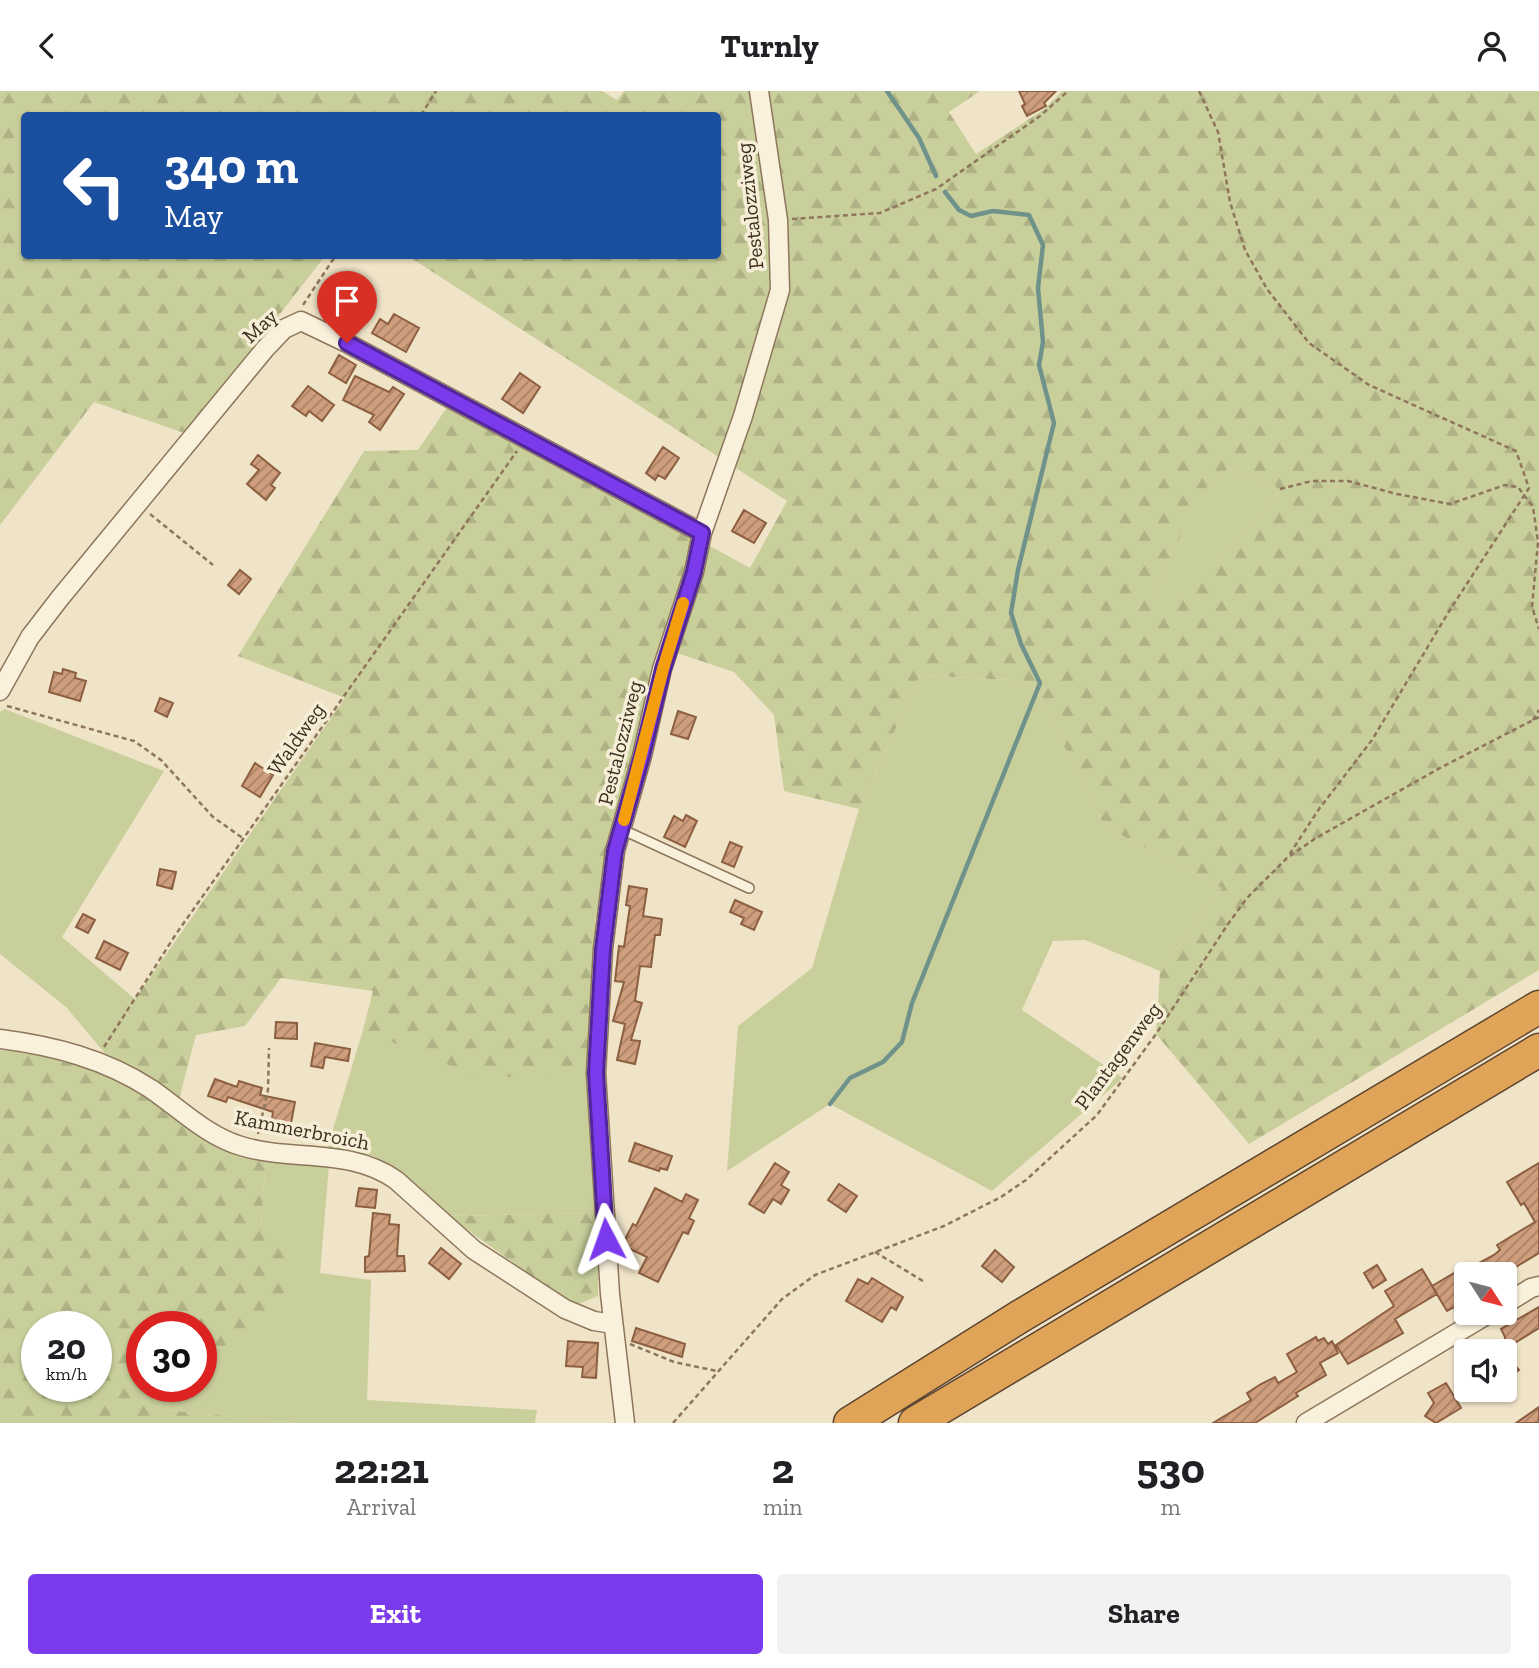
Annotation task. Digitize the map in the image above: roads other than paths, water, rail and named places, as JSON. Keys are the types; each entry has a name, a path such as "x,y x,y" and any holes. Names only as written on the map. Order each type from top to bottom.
{"highway":[{"path":"850,1423 1019,1317 1539,1007"},
{"path":"915,1423 1539,1050"}],"street":[{"name":"Pestalozziweg","path":"625,1423 614,1331 596,1073 603,949 615,851 663,669 694,572 702,533 743,416 780,291 778,220 759,91"},
{"name":"May","path":"0,691 30,637 138,504 265,349 284,329 301,321 702,533"},
{"name":"Kammerbroich","path":"0,1039 50,1047 98,1060 148,1087 215,1136 254,1149 349,1159 382,1170 474,1250 565,1309 614,1331"},
{"path":"1517,1297 1539,1286"},
{"path":"1306,1423 1470,1325"}],"lane":[{"path":"621,829 749,888"}],"waterway":[{"path":"887,91 919,138 936,176"},
{"path":"830,1104 850,1078 883,1062 902,1042 912,1003 1040,683 1021,644 1011,613 1018,570 1054,423 1039,365 1043,342 1038,288 1043,245 1029,215 993,211 971,216 959,210 945,192"}]}
